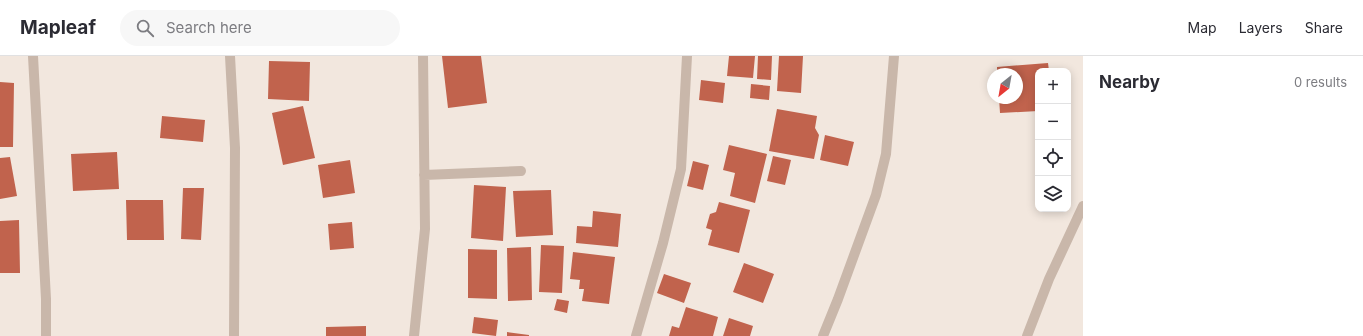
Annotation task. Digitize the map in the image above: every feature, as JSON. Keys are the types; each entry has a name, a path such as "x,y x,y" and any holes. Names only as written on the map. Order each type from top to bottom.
{"street":[{"path":"33,56 46,299 46,336"},
{"path":"230,56 235,148 234,336"},
{"path":"414,336 425,229 423,56"},
{"path":"636,336 663,243 681,169 687,56"},
{"path":"822,336 838,299 876,195 886,154 894,56"},
{"path":"424,175 522,171"},
{"path":"1027,336 1049,279 1083,206"}],"building":[{"path":"442,56 481,56 487,103 448,108"},
{"path":"729,56 755,56 753,78 727,76"},
{"path":"758,56 772,56 771,80 757,79"},
{"path":"779,56 803,56 801,93 777,91"},
{"path":"269,61 310,62 309,101 268,99"},
{"path":"1048,63 1049,68 1035,68 1035,111 1000,113 999,104 1023,104 1023,68 997,67"},
{"path":"701,80 725,83 723,103 699,100"},
{"path":"0,82 14,83 13,147 0,147"},
{"path":"751,84 770,86 769,100 750,98"},
{"path":"303,106 315,158 283,165 272,113"},
{"path":"777,109 817,116 815,128 819,135 814,159 769,151"},
{"path":"162,116 205,120 203,142 160,138"},
{"path":"825,135 854,142 848,166 820,160"},
{"path":"729,145 767,154 755,203 730,196 735,173 723,170"},
{"path":"117,152 119,189 73,191 71,154"},
{"path":"773,156 791,160 785,185 767,181"},
{"path":"10,157 17,196 0,199 0,158"},
{"path":"350,160 355,193 323,198 318,165"},
{"path":"693,161 709,165 703,190 687,186"},
{"path":"474,185 506,187 503,241 471,238"},
{"path":"183,188 204,188 201,240 181,239"},
{"path":"551,190 553,235 516,237 513,191"},
{"path":"126,200 163,200 164,240 127,240"},
{"path":"719,202 750,210 739,253 708,245 712,230 706,228 710,214 716,212"},
{"path":"593,211 621,214 618,247 576,243 577,226 592,227"},
{"path":"19,220 20,273 0,273 0,221"},
{"path":"352,222 354,248 330,250 328,224"},
{"path":"541,245 564,246 562,293 539,292"},
{"path":"531,247 532,300 508,301 507,248"},
{"path":"468,249 497,250 497,299 468,298"},
{"path":"573,252 615,257 609,304 582,301 584,289 579,289 580,280 570,279"},
{"path":"744,263 774,274 763,303 733,292"},
{"path":"664,274 691,283 684,303 657,293"},
{"path":"557,299 569,301 567,313 554,310"},
{"path":"686,307 718,317 713,336 669,336 672,326 679,328"},
{"path":"474,317 498,320 496,336 472,333"},
{"path":"729,318 753,326 750,336 723,336"},
{"path":"366,326 366,336 326,336 326,327"},
{"path":"507,332 529,335 529,336 507,336"}]}
